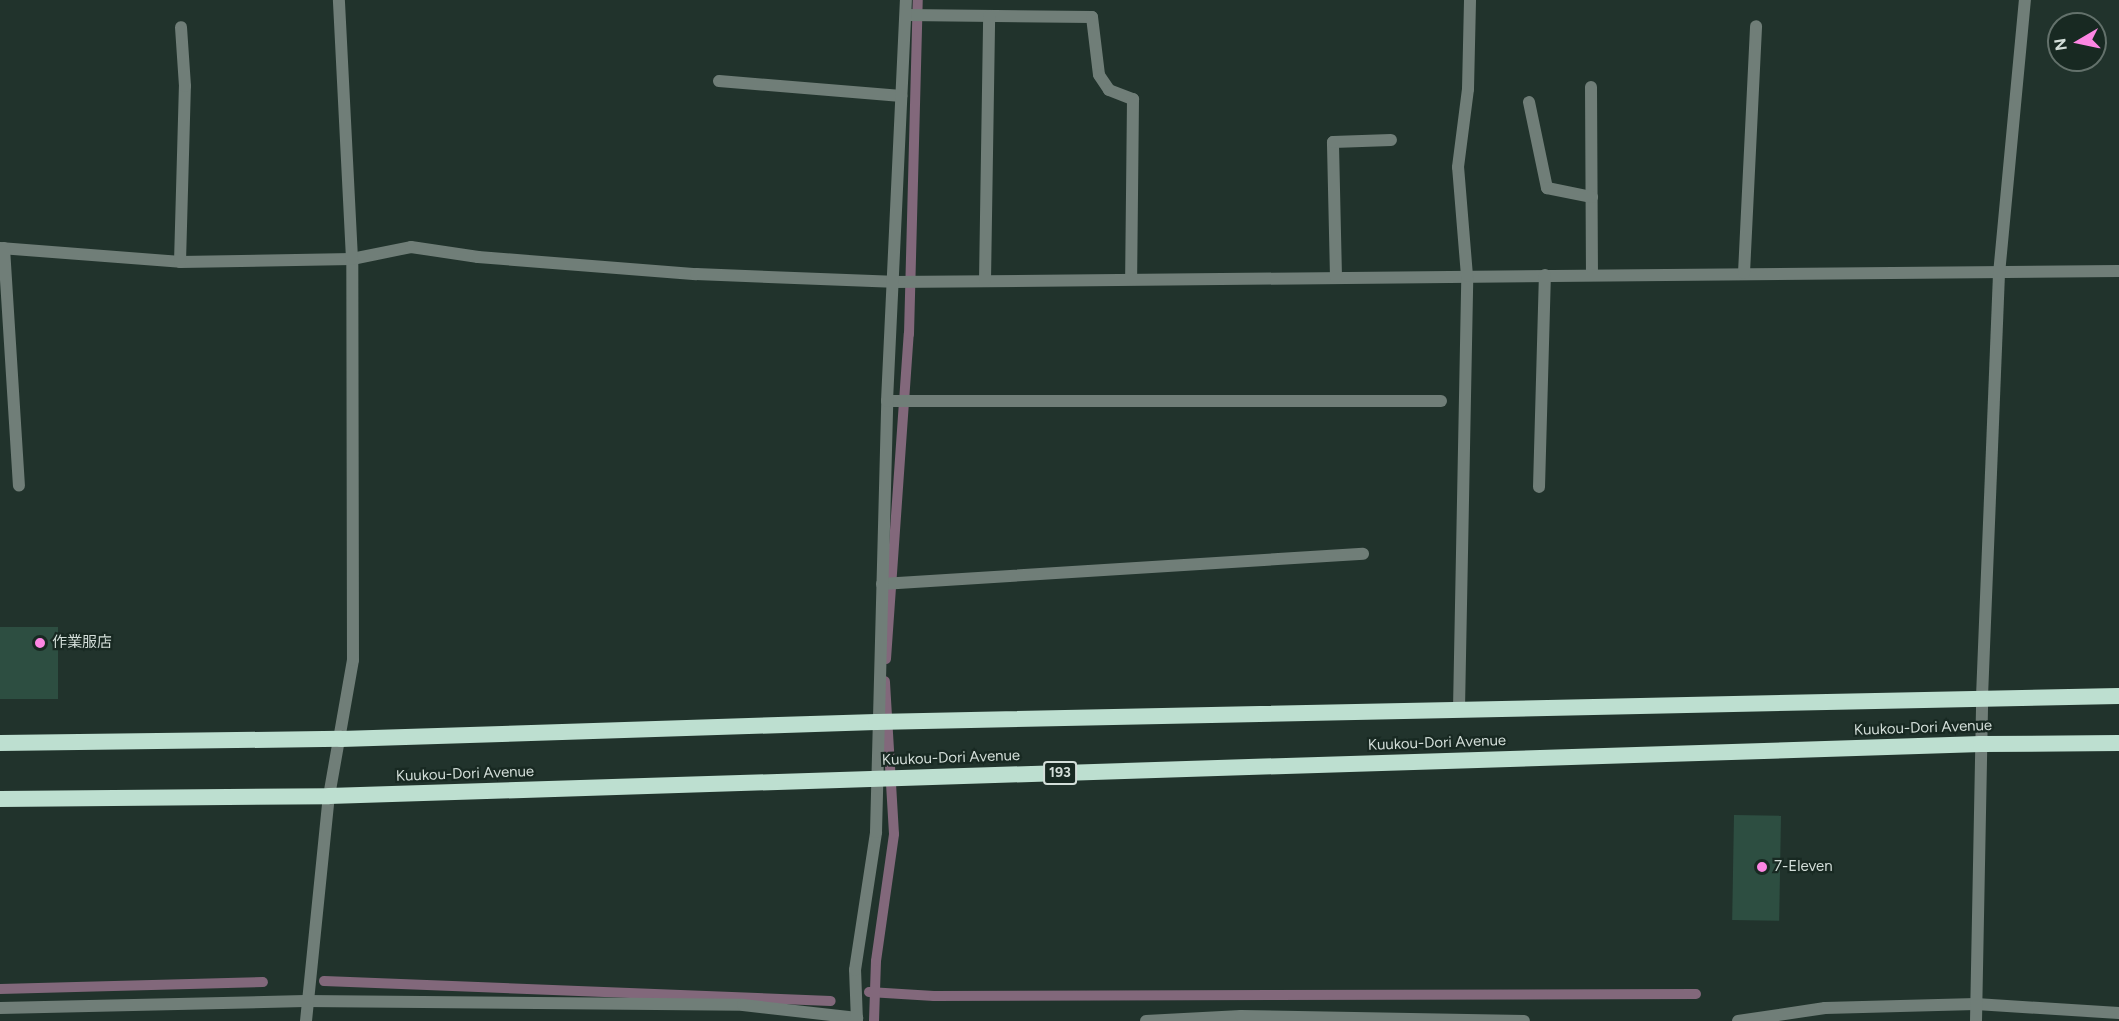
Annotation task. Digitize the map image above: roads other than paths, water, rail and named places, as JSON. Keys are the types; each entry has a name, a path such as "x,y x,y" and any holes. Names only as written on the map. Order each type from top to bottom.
{"highway":[{"name":"Kuukou-Dori Avenue","path":"0,743 341,739 876,722 1982,697 2119,696"},
{"name":"Kuukou-Dori Avenue","path":"0,799 329,796 1981,744 2119,743"}],"street":[{"path":"306,1021 305,1000 329,796 341,739 353,660 352,259 339,0"},
{"path":"0,1008 305,1000 743,1005 857,1019 855,970 876,832 876,722 887,401 906,0"},
{"path":"1459,709 1467,276 1458,167 1468,89 1470,0"},
{"path":"1976,1021 1982,697 1999,274 2025,0"},
{"path":"906,15 1092,17 1099,75 1109,90 1133,99 1131,279"},
{"path":"985,281 989,16"},
{"path":"1744,273 1756,26"},
{"path":"180,262 185,86 181,27"},
{"path":"719,81 902,96"},
{"path":"1591,87 1592,274"},
{"path":"1528,102 1547,188 1592,197"},
{"path":"1336,277 1333,142 1391,140"},
{"path":"19,486 5,347 2,248 180,262 352,259 411,247 478,257 696,274 892,282 1592,274 1999,274 2119,271"},
{"path":"1539,487 1545,275"},
{"path":"887,401 1441,402"},
{"path":"882,584 1363,554"},
{"path":"1738,1021 1825,1008 1976,1004 2119,1013"},
{"path":"1146,1021 1241,1016 1524,1021"}],"waterway":[{"path":"886,659 909,334 918,0"},
{"path":"874,1021 876,961 894,834 885,681"},
{"path":"324,981 831,1001"},
{"path":"0,989 263,982"},
{"path":"869,992 934,996 1696,994"}],"place":[{"name":"作業服店","path":"40,643"},
{"name":"7-Eleven","path":"1762,867"}]}
